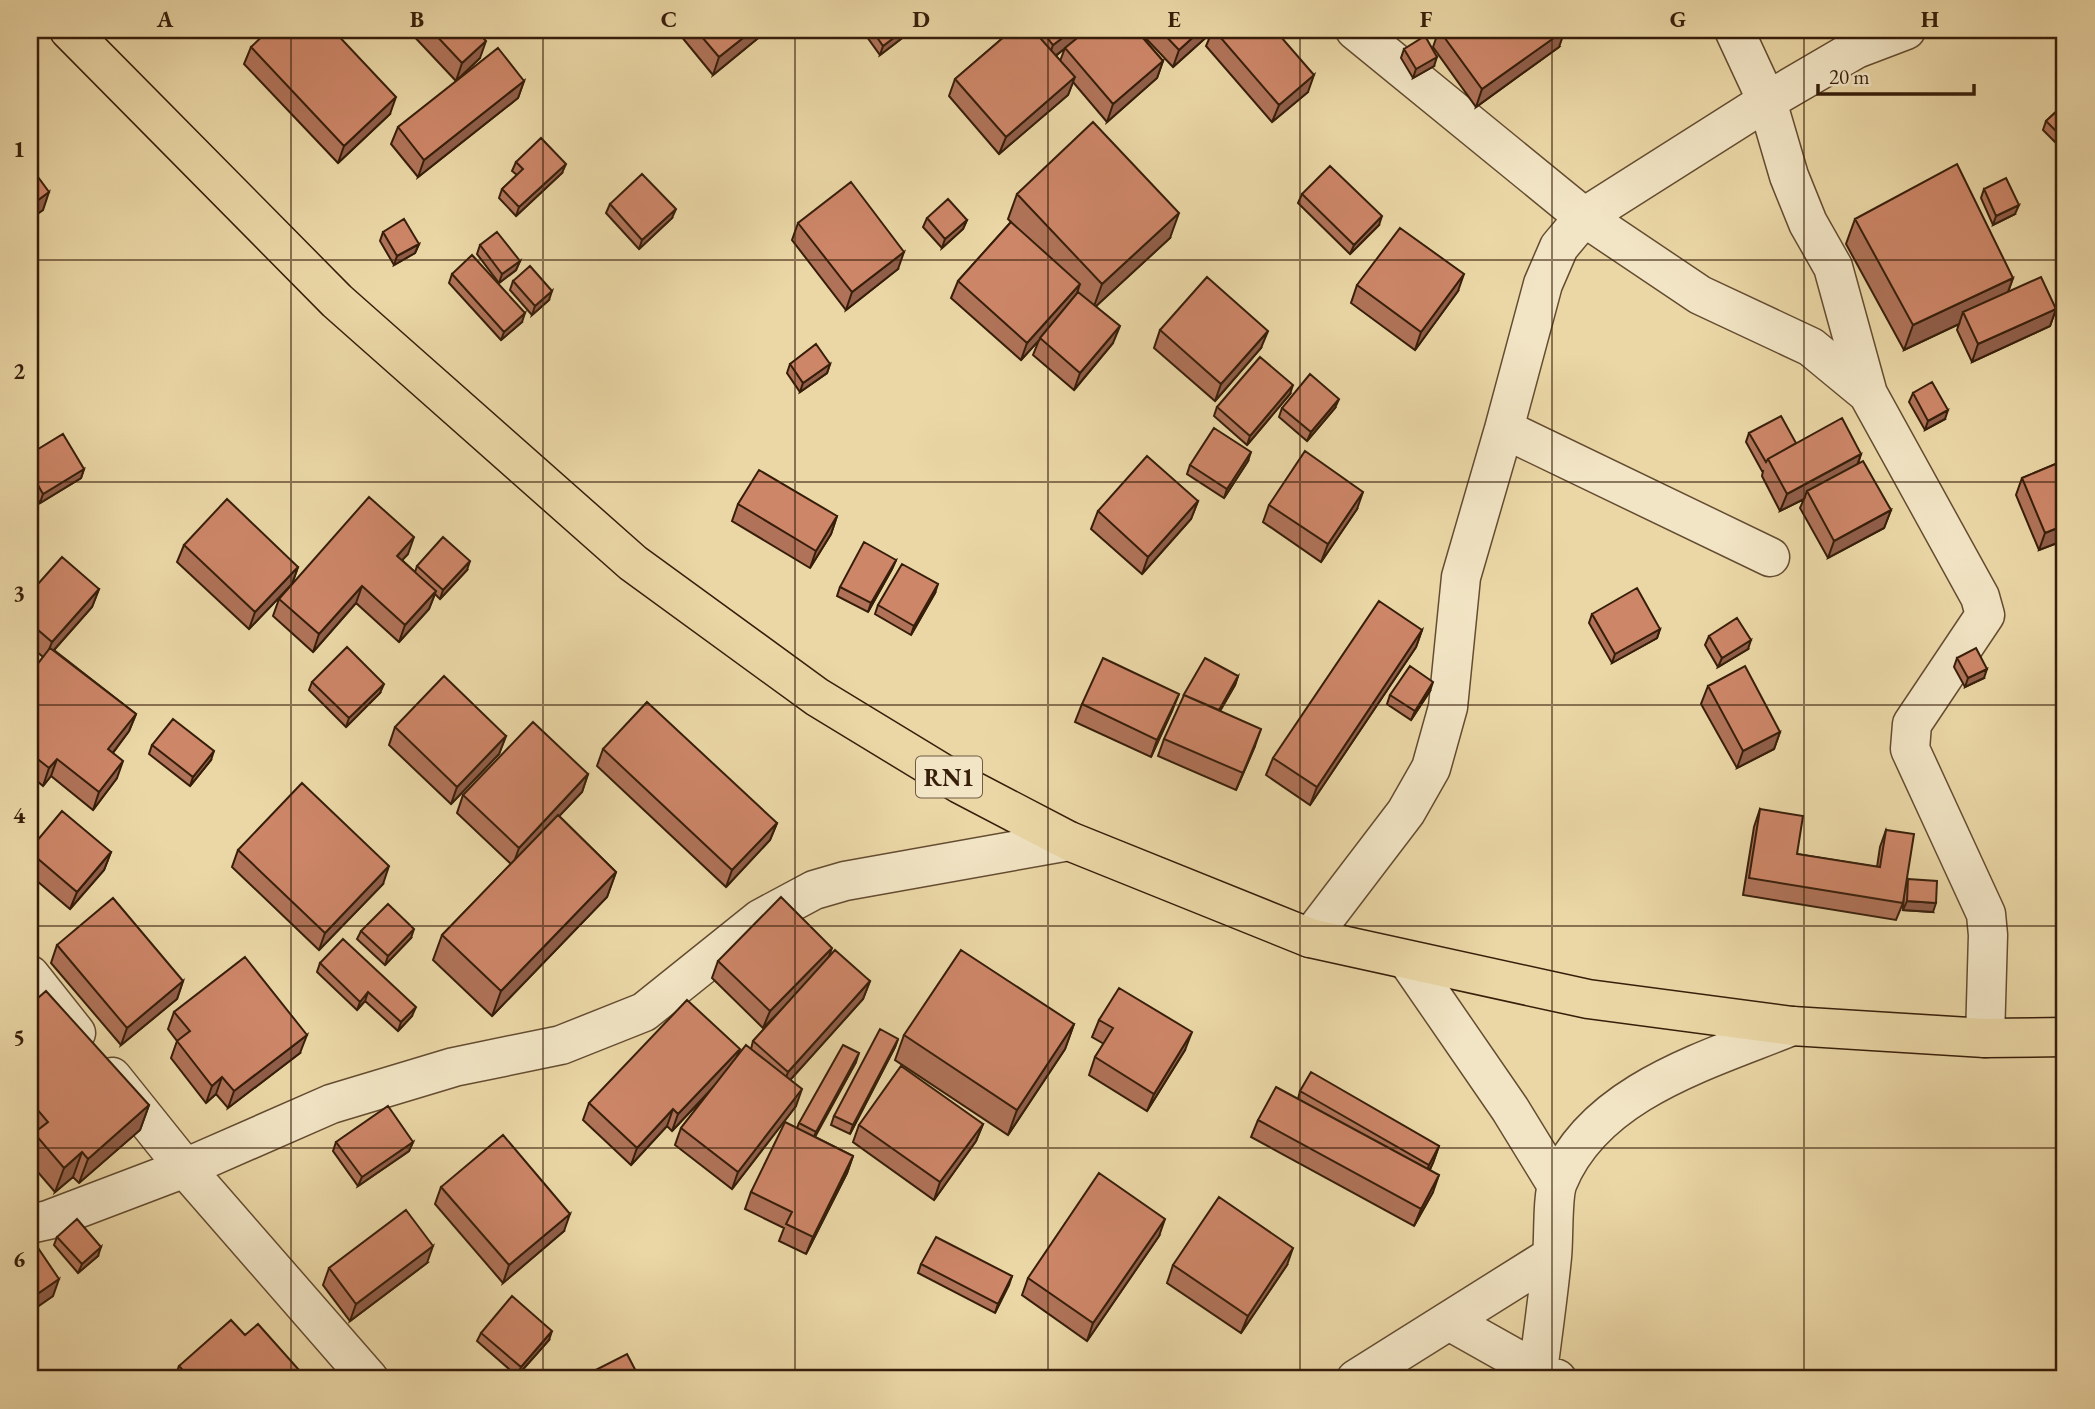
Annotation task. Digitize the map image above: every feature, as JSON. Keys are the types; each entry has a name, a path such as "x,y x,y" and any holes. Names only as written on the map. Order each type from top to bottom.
{"highway":[{"name":"RN1","path":"69,30 337,301 633,563 817,697 960,784 1069,841 1310,938 1588,999 1792,1026 1985,1038 2065,1037"}],"street":[{"path":"1355,30 1584,217 1700,295 1811,347 1868,394"},
{"path":"1734,30 1767,101 1788,176 1808,223 1833,267 1868,394 1980,597 1985,615 1912,724 1910,749 1986,914 1988,935 1985,1038"},
{"path":"1310,938 1406,812 1431,768 1448,707 1461,577 1542,284 1559,247 1584,217 1767,101 1856,49 1906,30"},
{"path":"1504,429 1770,557"},
{"path":"30,1224 48,1220 185,1168 331,1104 454,1068 561,1045 644,1012 761,919 814,890 845,881 1069,841"},
{"path":"1408,961 1510,1109 1556,1184"},
{"path":"30,975 185,1168 369,1379"},
{"path":"1449,1321 1544,1376 1556,1184 1578,1147 1615,1109 1666,1077 1792,1026"},
{"path":"1356,1379 1552,1256"}],"building":[{"path":"269,30 333,30 396,97 344,146 251,47"},
{"path":"431,30 476,30 486,41 462,63"},
{"path":"696,30 753,30 719,57"},
{"path":"872,30 904,30 883,46"},
{"path":"1012,30 1033,30 1075,77 1006,137 955,79"},
{"path":"1041,30 1073,30 1053,45"},
{"path":"1087,30 1136,30 1163,61 1113,104 1065,48"},
{"path":"1160,30 1201,30 1179,50"},
{"path":"1214,30 1275,30 1314,75 1279,105"},
{"path":"1439,30 1565,30 1482,89"},
{"path":"1425,36 1437,57 1416,69 1404,49"},
{"path":"498,48 524,81 424,160 398,127"},
{"path":"2058,110 2065,117 2063,138 2046,121"},
{"path":"1093,122 1179,213 1102,284 1017,194"},
{"path":"541,138 566,164 519,207 502,189 523,169 516,162"},
{"path":"1957,164 2013,278 1913,325 1855,219"},
{"path":"30,166 49,192 30,206"},
{"path":"1330,166 1382,216 1354,245 1302,194"},
{"path":"642,174 676,209 642,240 610,204"},
{"path":"2006,178 2019,205 1996,216 1984,189"},
{"path":"851,182 904,252 852,292 798,223"},
{"path":"948,199 967,220 945,239 927,218"},
{"path":"404,219 419,244 397,256 383,232"},
{"path":"1011,222 1080,284 1027,343 958,281"},
{"path":"1400,228 1464,274 1421,332 1357,285"},
{"path":"497,232 520,261 502,274 480,245"},
{"path":"472,255 525,313 504,332 452,274"},
{"path":"530,266 552,291 535,306 513,281"},
{"path":"1207,277 1268,331 1221,384 1160,330"},
{"path":"2041,277 2056,309 1978,344 1963,312"},
{"path":"1078,292 1120,326 1080,373 1040,338"},
{"path":"816,344 830,364 803,383 790,364"},
{"path":"1260,357 1293,385 1250,436 1217,407"},
{"path":"1310,374 1339,399 1311,432 1282,408"},
{"path":"1932,382 1948,410 1928,421 1913,393"},
{"path":"1781,416 1796,443 1766,462 1749,433"},
{"path":"1842,418 1861,454 1787,494 1768,459"},
{"path":"1214,428 1251,452 1227,489 1190,465"},
{"path":"63,434 84,469 43,494 30,471 30,454"},
{"path":"1305,451 1363,492 1328,544 1269,505"},
{"path":"1147,456 1198,501 1148,557 1098,511"},
{"path":"2065,460 2065,525 2045,533 2022,478"},
{"path":"1863,461 1891,510 1834,541 1807,491"},
{"path":"759,470 837,516 816,551 738,504"},
{"path":"369,497 414,537 397,556 436,591 405,625 362,586 319,634 279,599"},
{"path":"227,499 298,567 255,612 184,545"},
{"path":"443,537 470,561 443,590 417,566"},
{"path":"864,542 896,560 871,603 840,587"},
{"path":"62,557 99,589 52,642 30,623 30,593"},
{"path":"902,564 938,584 914,626 878,605"},
{"path":"1637,588 1660,629 1615,654 1592,614"},
{"path":"1379,601 1422,630 1317,787 1273,758"},
{"path":"1737,618 1751,640 1722,658 1709,636"},
{"path":"347,647 384,684 349,718 312,682"},
{"path":"50,648 136,714 108,749 123,761 99,792 57,759 49,768 30,753 30,674"},
{"path":"1976,648 1987,669 1968,678 1957,658"},
{"path":"1103,658 1179,694 1157,740 1082,704"},
{"path":"1205,658 1238,676 1219,710 1183,696"},
{"path":"1410,666 1433,682 1415,711 1390,695"},
{"path":"1745,666 1780,732 1743,751 1708,686"},
{"path":"444,676 506,736 457,787 395,727"},
{"path":"1184,695 1261,729 1243,773 1164,739"},
{"path":"647,702 777,823 732,870 603,749"},
{"path":"173,719 214,751 193,777 152,745"},
{"path":"533,722 588,774 519,848 463,795"},
{"path":"302,783 389,866 325,933 238,850"},
{"path":"1760,809 1803,816 1797,854 1880,867 1886,830 1914,834 1903,903 1749,878"},
{"path":"62,811 111,852 77,892 30,852"},
{"path":"558,815 616,872 501,991 442,935"},
{"path":"1908,879 1937,881 1936,903 1907,901"},
{"path":"781,897 832,948 770,1011 718,961"},
{"path":"113,898 183,981 127,1028 57,945"},
{"path":"388,904 414,929 388,956 361,931"},
{"path":"343,939 416,1007 401,1022 368,992 360,1002 320,963"},
{"path":"835,950 870,981 788,1072 753,1041"},
{"path":"961,950 1074,1024 1017,1110 904,1035"},
{"path":"245,957 307,1035 234,1091 222,1077 212,1086 177,1041 190,1031 174,1012"},
{"path":"1119,988 1192,1032 1154,1094 1095,1057 1113,1028 1099,1020"},
{"path":"46,991 149,1105 88,1159 82,1152 64,1168 34,1133 48,1122 30,1101 30,1005"},
{"path":"687,1000 740,1049 678,1114 673,1109 637,1148 589,1103"},
{"path":"880,1029 898,1039 853,1125 834,1116"},
{"path":"746,1045 802,1089 738,1172 681,1128"},
{"path":"843,1045 859,1053 816,1132 799,1123"},
{"path":"901,1066 983,1124 940,1182 859,1125"},
{"path":"1311,1072 1439,1146 1429,1165 1300,1091"},
{"path":"1276,1087 1439,1175 1421,1209 1258,1120"},
{"path":"388,1106 413,1142 362,1177 336,1142"},
{"path":"785,1122 853,1156 813,1237 786,1224 792,1212 751,1192"},
{"path":"503,1135 570,1214 509,1265 441,1187"},
{"path":"1099,1173 1165,1219 1093,1323 1028,1278"},
{"path":"1219,1197 1293,1248 1248,1316 1173,1265"},
{"path":"406,1210 433,1246 356,1304 329,1268"},
{"path":"77,1219 101,1247 82,1264 57,1237"},
{"path":"30,1236 59,1279 30,1299"},
{"path":"936,1237 1012,1276 998,1304 921,1264"},
{"path":"512,1296 552,1331 521,1367 481,1333"},
{"path":"231,1320 245,1335 258,1324 307,1379 191,1379 179,1366"},
{"path":"627,1354 640,1379 578,1379"}]}
